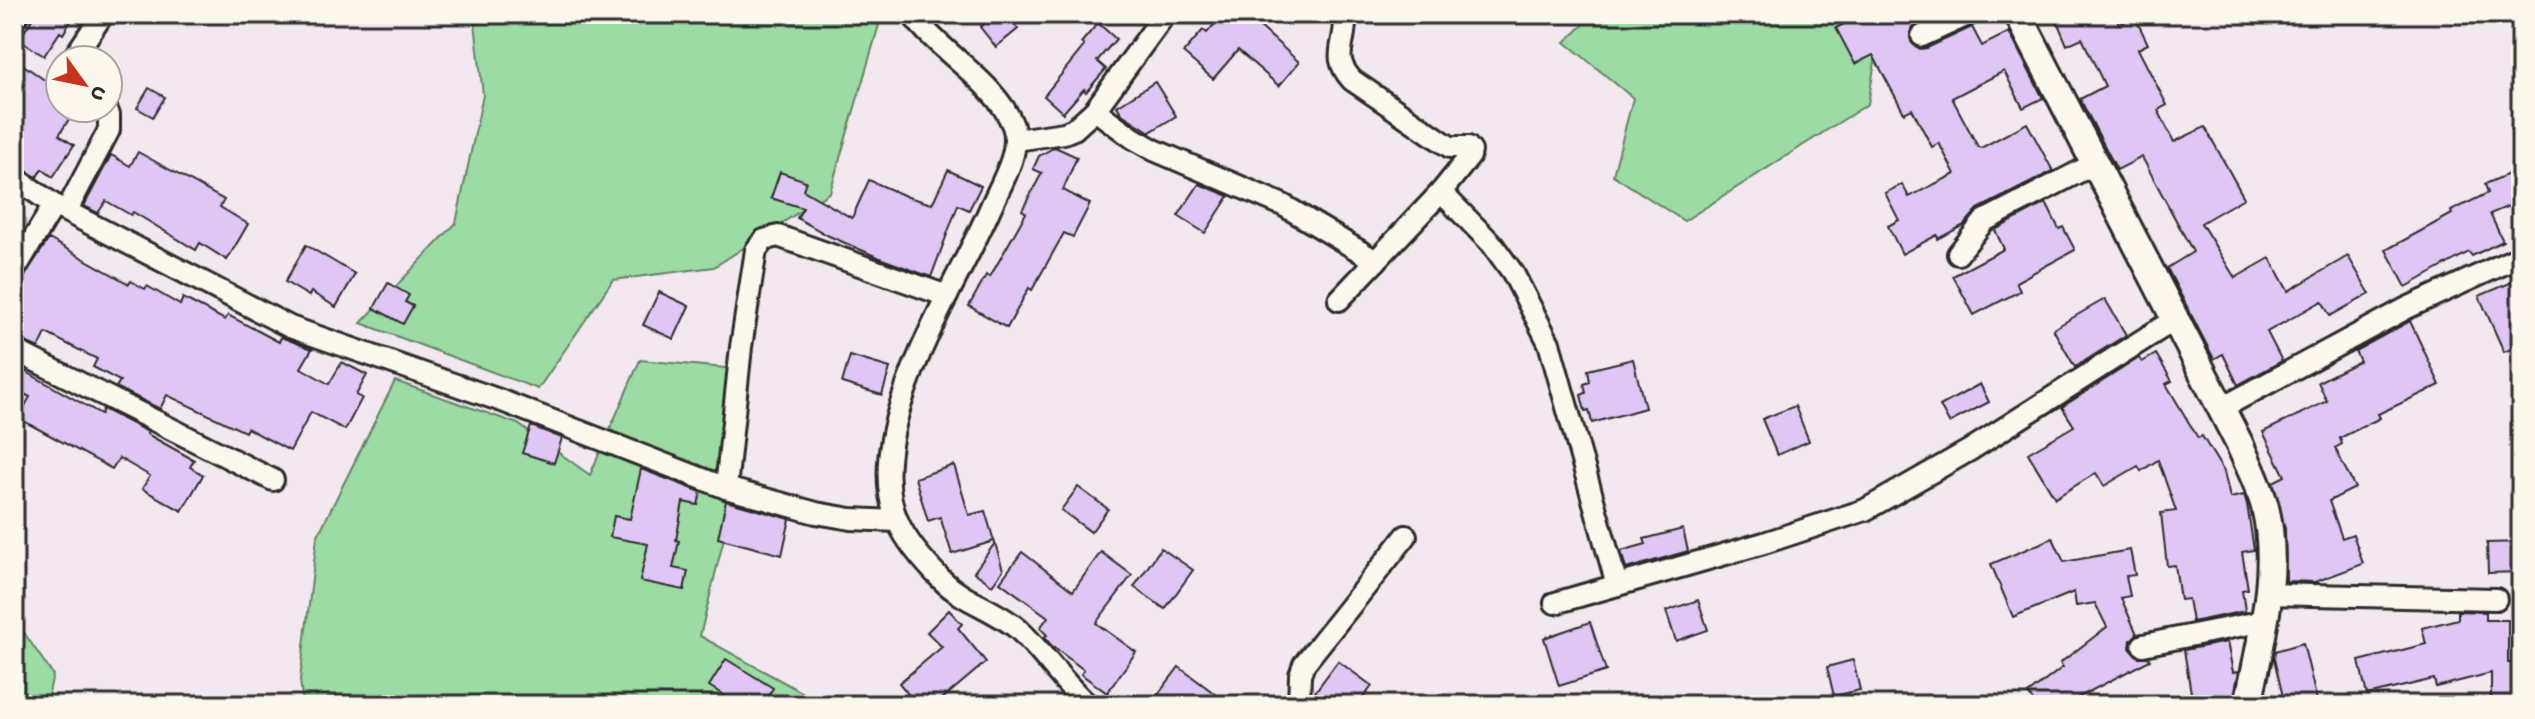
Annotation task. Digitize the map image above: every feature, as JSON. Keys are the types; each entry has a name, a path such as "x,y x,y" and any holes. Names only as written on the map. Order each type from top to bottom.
{"street":[{"path":"14,19 18,14"},
{"path":"83,44 103,14"},
{"path":"912,14 938,45 1000,102 1013,125 1016,140 983,225 918,356 898,408 890,472 890,491 897,521 943,580 960,596 1016,628 1088,705"},
{"path":"1016,140 1074,129 1095,110 1165,14"},
{"path":"1339,14 1345,23 1339,55 1352,80 1450,147 1470,149 1470,156 1441,192 1339,300"},
{"path":"1922,36 1970,14"},
{"path":"2018,14 2239,443 2264,506 2270,535 2268,594 2248,705"},
{"path":"1095,110 1154,150 1283,205 1376,261"},
{"path":"14,271 60,208 109,130 109,124"},
{"path":"1958,254 1984,221 2094,164"},
{"path":"14,177 60,208 290,327 502,401 726,488 816,513 851,519 897,521"},
{"path":"1441,192 1492,244 1513,273 1549,343 1617,585"},
{"path":"726,488 747,307 756,250 764,240 778,236 947,296"},
{"path":"2220,409 2407,308 2521,256"},
{"path":"1555,603 1844,519 1865,510 1970,450 2174,320"},
{"path":"14,350 273,480"},
{"path":"1299,705 1300,675 1304,664 1406,536"},
{"path":"2268,594 2496,599"},
{"path":"2143,645 2264,621"}],"green space":[{"path":"474,14 874,14 879,25 830,192 714,267 613,280 538,389 361,323 456,223 483,95"},
{"path":"1595,14 1883,14 1868,104 1684,221 1613,175 1633,98 1565,42"},
{"path":"640,360 746,370 733,501 700,636 825,705 303,705 300,680 317,537 395,381 518,424 590,475"},
{"path":"14,618 53,675 46,705 14,705"}],"building":[{"path":"31,14 75,14 63,34 60,32 52,44 44,44 44,56 19,40 34,16"},
{"path":"996,14 1006,14 1018,29 996,47 980,27"},
{"path":"1223,14 1246,14 1299,62 1279,86 1238,50 1213,79 1183,53 1203,30 1207,33"},
{"path":"1863,14 1939,14 1911,29 1911,42 1920,49 1972,27 1982,46 2009,32 2043,98 2023,108 2004,71 1952,98 1978,147 2027,123 2053,171 1978,209 1964,225 1902,254 1888,226 1899,220 1885,193 1902,184 1909,197 1955,174 1939,143 1932,147 1912,109 1904,113 1873,55 1855,64 1836,28"},
{"path":"2067,14 2115,14 2119,24 2135,17 2148,44 2138,49 2167,105 2158,110 2174,142 2205,127 2244,198 2201,223 2235,278 2270,258 2288,291 2348,256 2370,294 2330,316 2322,301 2267,332 2282,361 2238,385 2223,354 2214,359 2167,268 2193,252 2142,157 2117,170 2080,99 2105,86 2082,38 2067,45 2056,19"},
{"path":"1098,23 1116,39 1097,61 1106,69 1063,113 1044,96 1084,46 1081,43"},
{"path":"22,64 44,80 44,124 66,124 59,135 74,145 53,177 42,169 37,177 14,164 14,76"},
{"path":"1155,82 1176,116 1150,132 1122,114 1117,106"},
{"path":"149,88 165,97 153,117 137,108"},
{"path":"1055,147 1077,157 1063,190 1090,204 1073,237 1064,233 1007,328 969,306 986,275 990,277 1026,213 1022,210 1042,173 1033,169 1039,156"},
{"path":"138,152 224,200 220,207 248,224 227,260 200,243 196,250 133,212 131,215 106,201 98,213 84,206 111,155 130,166"},
{"path":"948,170 981,186 969,210 958,205 931,277 829,236 797,218 803,208 771,198 780,172 806,181 803,190 852,218 869,180 932,204"},
{"path":"2511,173 2521,201 2490,214 2503,241 2472,256 2469,252 2406,287 2386,250 2488,193 2485,184"},
{"path":"1199,184 1229,196 1205,233 1178,216"},
{"path":"2046,203 2059,229 2063,227 2075,250 2016,282 2020,291 1974,315 1953,276 2004,249 1995,230"},
{"path":"49,239 129,284 131,281 145,289 147,286 180,305 183,298 225,320 228,315 279,342 281,337 312,349 301,368 329,384 342,362 367,375 356,395 362,398 345,430 311,412 290,451 247,428 245,432 167,395 160,409 116,387 120,381 93,367 97,359 46,333 39,348 14,337 14,291"},
{"path":"306,245 355,274 336,307 311,292 309,296 285,282"},
{"path":"2517,280 2521,290 2521,345 2504,352 2479,296"},
{"path":"388,283 409,295 405,302 413,306 403,324 374,308"},
{"path":"659,292 689,306 674,339 643,325"},
{"path":"2105,299 2126,335 2075,367 2053,329"},
{"path":"2410,321 2440,385 2378,414 2380,418 2340,438 2342,444 2335,448 2355,488 2329,501 2342,538 2353,534 2363,564 2315,582 2286,581 2285,529 2273,482 2285,476 2263,432 2327,401 2318,382 2360,361 2355,351"},
{"path":"2156,354 2172,381 2166,384 2198,438 2202,436 2224,472 2230,498 2244,495 2254,550 2242,552 2248,589 2242,590 2245,611 2192,622 2188,599 2180,600 2175,565 2167,566 2161,513 2176,511 2158,460 2141,471 2138,466 2104,486 2096,473 2055,498 2028,453 2074,426 2062,407 2139,358 2142,362"},
{"path":"850,356 890,368 882,395 842,383"},
{"path":"1633,359 1645,408 1592,423 1581,395 1586,393 1584,384 1590,382 1588,370"},
{"path":"14,365 101,414 103,409 148,432 194,460 190,467 203,475 182,511 142,489 150,476 119,458 112,469 18,418 30,397 17,390 14,396"},
{"path":"1980,384 1989,402 1949,423 1940,406"},
{"path":"1795,406 1809,441 1777,455 1762,419"},
{"path":"531,426 562,438 554,463 522,453"},
{"path":"954,465 969,515 985,511 994,541 952,554 940,517 928,521 915,478"},
{"path":"641,469 701,492 698,505 683,502 676,540 679,541 673,568 688,571 684,590 640,581 648,544 610,537 614,516 630,519"},
{"path":"1078,487 1108,509 1091,532 1061,510"},
{"path":"726,501 790,519 782,555 718,538"},
{"path":"1683,529 1688,551 1626,569 1621,551 1646,544 1644,539"},
{"path":"2053,538 2064,562 2130,550 2135,575 2126,576 2130,596 2121,598 2137,634 2131,640 2130,648 2138,657 2148,657 2150,660 2064,705 2036,705 2028,694 2063,667 2060,663 2107,627 2095,603 2076,606 2074,592 2013,617 1991,564"},
{"path":"2521,542 2521,572 2488,573 2487,543"},
{"path":"995,543 1003,570 992,585 974,572"},
{"path":"1161,548 1193,570 1165,609 1134,587"},
{"path":"1022,552 1073,591 1101,552 1132,575 1096,623 1136,652 1107,693 1081,674 1084,670 1044,637 1047,635 1040,628 1048,617 1000,582"},
{"path":"1698,600 1708,630 1676,641 1666,611"},
{"path":"949,610 962,624 958,628 986,662 935,705 917,705 899,683 942,647 927,632"},
{"path":"2458,611 2486,612 2486,620 2508,620 2508,663 2521,663 2521,703 2491,703 2491,673 2436,687 2434,679 2367,695 2359,661 2426,644 2422,628 2458,619"},
{"path":"1590,622 1606,671 1559,686 1544,638"},
{"path":"2227,642 2233,672 2239,671 2232,705 2193,705 2184,650"},
{"path":"2303,643 2318,705 2285,705 2274,659 2275,651"},
{"path":"726,659 773,688 762,705 740,705 709,686"},
{"path":"1853,660 1860,690 1834,696 1827,667"},
{"path":"1338,661 1372,686 1358,705 1333,705 1315,692"},
{"path":"1179,667 1230,705 1150,705"}]}
